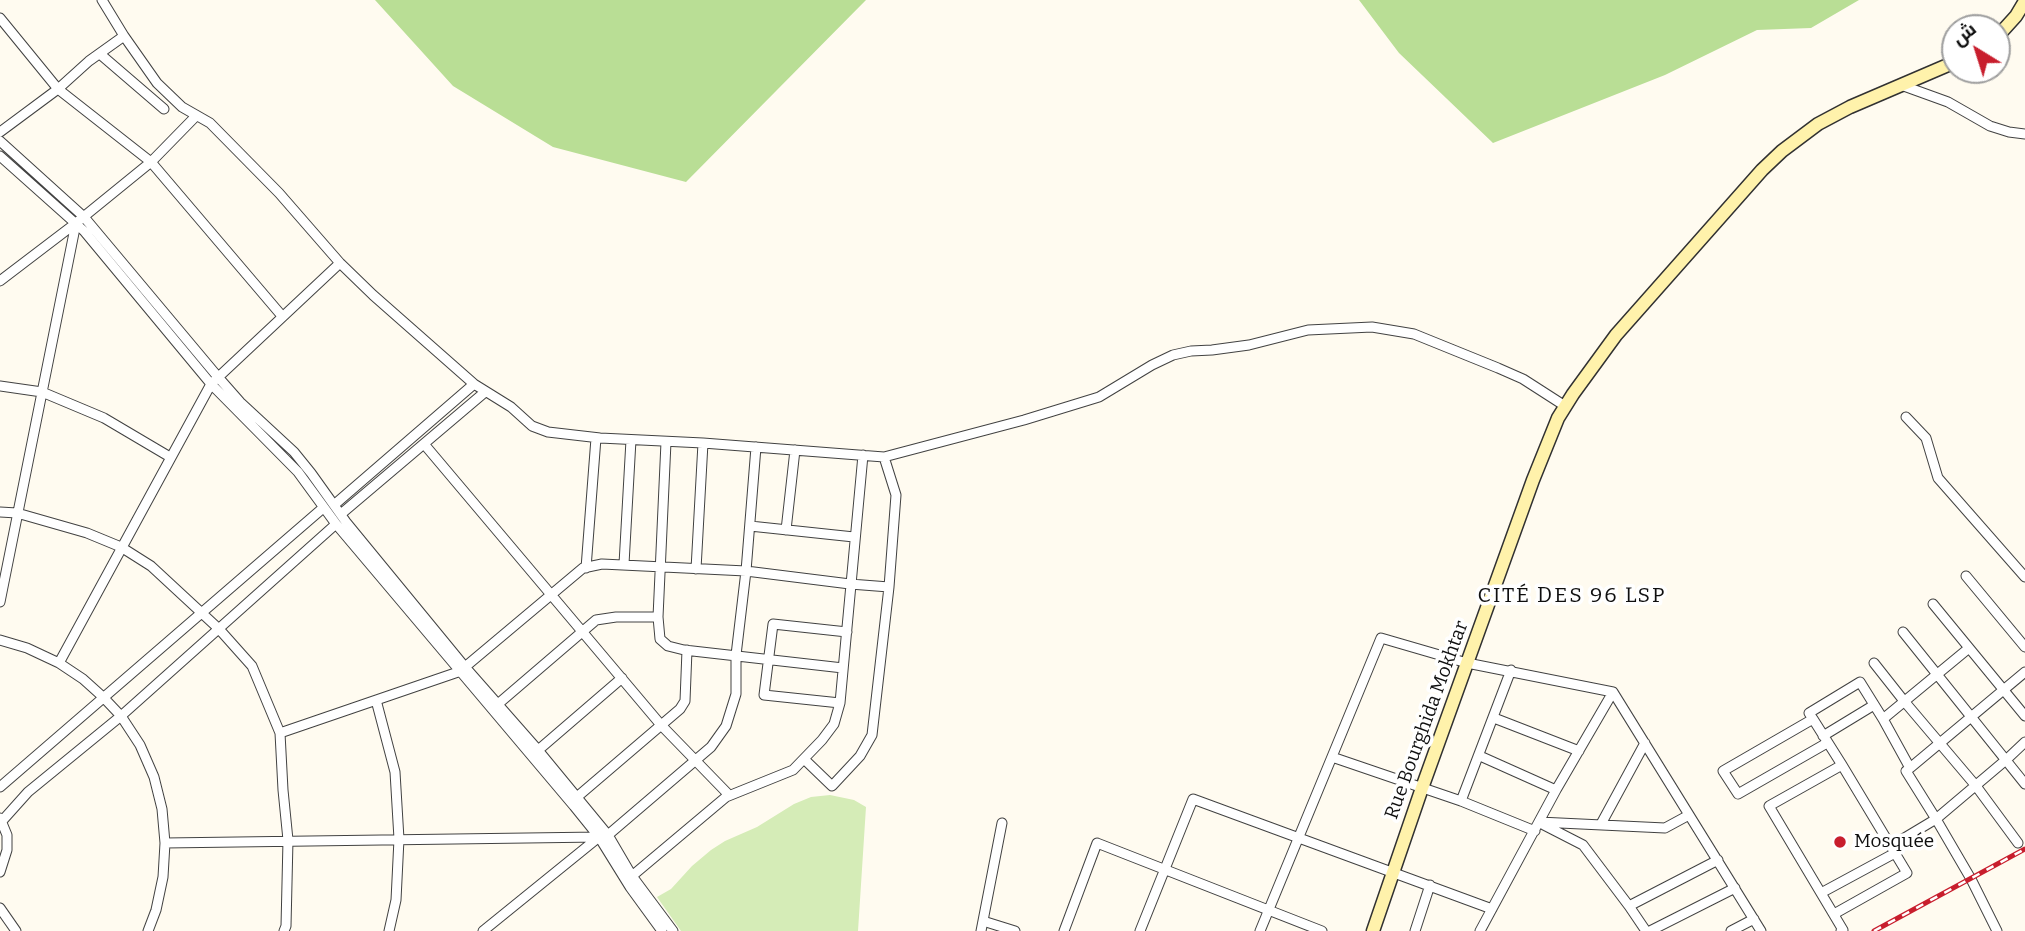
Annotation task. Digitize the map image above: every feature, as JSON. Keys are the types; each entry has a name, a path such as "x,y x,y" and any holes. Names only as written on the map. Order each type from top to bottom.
{"main road":[{"path":"2011,22 2025,1"},
{"name":"Rue Bourghida Mokhtar","path":"1373,931 1538,467 1565,406 1616,335 1782,150 1818,124 1850,107 1941,68"}],"street":[{"path":"102,0 157,83 182,107 210,123 373,295 485,392 511,407 538,429 596,438 884,457 1099,397 1173,355 1249,345 1308,330 1372,327 1414,334 1523,379 1565,406"},
{"path":"0,18 58,89 150,162 282,316"},
{"path":"0,132 124,36"},
{"path":"100,54 164,109"},
{"path":"1901,85 1948,102 1990,127 2025,134"},
{"path":"0,281 150,162 196,116"},
{"path":"0,141 106,240 240,415 298,472 336,524 604,836 630,887 662,931"},
{"path":"0,156 76,223 214,381 294,452 463,669 498,704 535,753 577,797 673,931"},
{"path":"0,603 76,223"},
{"path":"60,663 170,457 214,381 340,263"},
{"path":"334,505 474,383"},
{"path":"0,386 42,392 104,418 170,457"},
{"path":"341,514 485,392"},
{"path":"1906,417 1926,438 1938,478 2025,577"},
{"path":"586,568 596,438"},
{"path":"624,564 631,440"},
{"path":"666,442 658,617 660,639 668,646 687,650 843,668"},
{"path":"696,569 703,443"},
{"path":"424,444 661,725 729,795"},
{"path":"486,930 695,761 711,747 726,726 736,694 736,655 756,447"},
{"path":"786,530 795,450"},
{"path":"632,876 729,795 793,770 834,724 840,703 863,455"},
{"path":"804,759 832,786 860,756 872,735 889,587 896,495 884,457"},
{"path":"0,787 323,508"},
{"path":"0,512 17,513 87,533 121,547 151,566 219,629 252,666 280,733 288,840 284,931"},
{"path":"0,872 7,850 7,835 1,820 28,792 121,716 336,524"},
{"path":"750,526 854,537"},
{"path":"280,733 463,669 586,568 602,564 746,572 889,587"},
{"path":"1966,576 2025,647"},
{"path":"1933,604 2025,716"},
{"path":"498,704 596,620 658,617"},
{"path":"840,703 764,695 773,624 847,632"},
{"path":"1903,632 2025,784"},
{"path":"1260,931 1381,638 1467,663 1613,692 1761,931"},
{"path":"0,640 27,648 60,663 83,679 121,716 140,746 154,777 162,809 165,843 163,877 148,931"},
{"path":"1883,719 1969,648"},
{"path":"577,797 680,709 685,701 687,650"},
{"path":"1874,663 1976,786 2018,843"},
{"path":"1461,802 1511,670"},
{"path":"1997,931 1971,879 1906,771 2025,672"},
{"path":"535,753 622,678"},
{"path":"1834,914 1906,873 1809,713 1860,682 1910,768"},
{"path":"1480,931 1556,789 1613,692"},
{"path":"376,699 395,772 399,839 396,900 389,931"},
{"path":"1812,719 1723,771 1738,794 1874,705"},
{"path":"1494,718 1579,751"},
{"path":"1601,824 1645,744"},
{"path":"1821,893 1893,850 1936,819 2023,745"},
{"path":"1480,756 1556,789"},
{"path":"1332,757 1583,845 1648,931 1735,888"},
{"path":"1841,931 1843,930 1834,914 1769,806 1842,765"},
{"path":"1140,931 1193,799 1492,909"},
{"path":"1537,827 1601,824 1665,828 1689,815"},
{"path":"1002,823 982,926 1015,931"},
{"path":"165,843 604,836"},
{"path":"1066,930 1097,843 1322,931"},
{"path":"1629,906 1718,860"},
{"path":"1415,931 1430,885"},
{"path":"0,908 16,931"},
{"path":"1731,931 1754,919"}],"green space":[{"path":"375,0 866,0 686,182 553,147 453,86"},
{"path":"1359,0 1859,0 1811,28 1757,30 1665,75 1493,143 1399,53"},
{"path":"830,795 854,800 866,807 858,931 681,931 657,897 671,889 692,866 725,841 757,827 794,804 811,797"}],"railway":[{"path":"1874,931 2025,849"}],"place":[{"name":"Mosquée","path":"1840,842"}],"district":[{"name":"CITÉ DES 96 LSP","path":"1572,596"}]}
